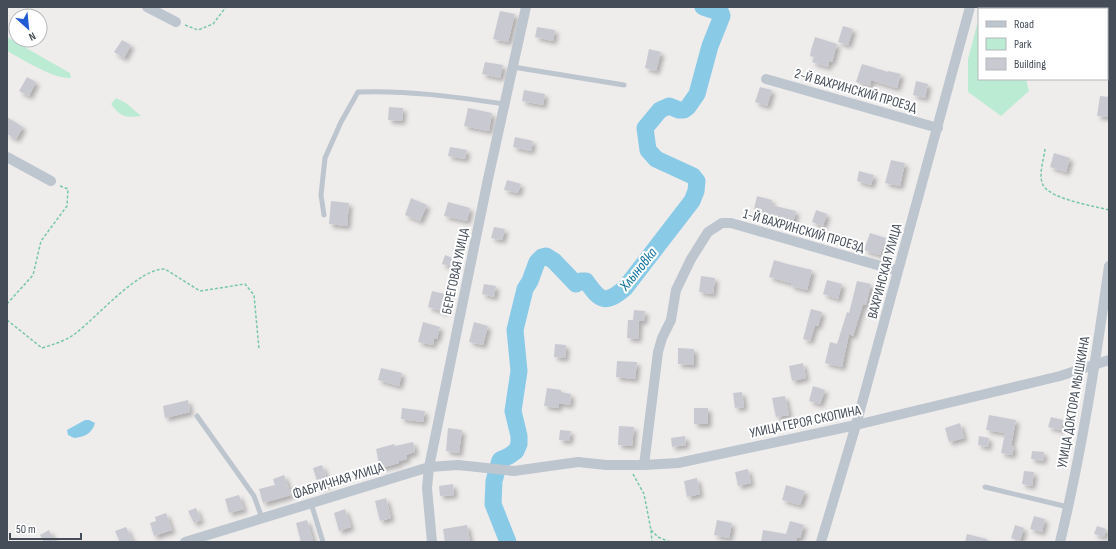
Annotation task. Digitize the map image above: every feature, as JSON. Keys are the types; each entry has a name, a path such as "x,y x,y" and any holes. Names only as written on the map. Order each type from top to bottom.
{"street":[{"path":"147,7 176,22"},
{"name":"БЕРЕГОВАЯ УЛИЦА","path":"432,542 427,488 429,467 488,179 526,7"},
{"name":"ВАХРИНСКАЯ УЛИЦА","path":"821,542 856,425 970,7"},
{"name":"2-Й ВАХРИНСКИЙ ПРОЕЗД","path":"766,79 938,128"},
{"path":"7,158 51,181"},
{"name":"1-Й ВАХРИНСКИЙ ПРОЕЗД","path":"644,465 658,352 662,338 671,320 676,290 691,259 708,232 722,223 731,223 898,272"},
{"name":"УЛИЦА ДОКТОРА МЫШКИНА","path":"1060,542 1096,364 1109,266"},
{"name":"УЛИЦА ГЕРОЯ СКОПИНА","path":"498,470 514,471 578,462 606,465 678,463 856,425 1060,376 1109,360"},
{"name":"ФАБРИЧНАЯ УЛИЦА","path":"185,542 429,467 458,465 498,470"}],"lane":[{"path":"513,67 624,85"},
{"path":"324,216 321,195 325,158 341,122 358,92 384,91 450,96 505,104"},
{"path":"197,416 254,496 262,518"},
{"path":"985,487 1068,507"},
{"path":"311,503 323,542"}],"path":[{"path":"176,22 198,30 213,24 226,7"},
{"path":"1045,149 1041,172 1042,185 1049,192 1058,197 1109,210"},
{"path":"7,304 33,276 41,241 67,206 68,189 51,181"},
{"path":"7,320 42,348 59,343 75,334 137,280 159,269 164,269 200,291 244,284 254,295 259,349"},
{"path":"626,465 634,475 644,494 652,542"},
{"path":"651,530 658,537 670,542"}],"green space":[{"path":"978,21 978,80 1026,80 1029,91 1001,116 968,92 968,59"},
{"path":"7,37 8,48 26,48 70,73 71,78 47,72 7,51"},
{"path":"116,98 126,103 141,116 127,117 117,112 111,104"}],"water":[{"path":"85,420 95,423 90,432 84,436 74,438 68,435 67,430"}],"building":[{"path":"500,11 515,14 508,42 493,39"},
{"path":"843,26 853,29 848,45 838,42"},
{"path":"537,27 555,30 553,41 535,37"},
{"path":"815,37 837,44 832,62 829,61 828,67 812,62 814,57 810,56"},
{"path":"122,40 131,45 124,58 114,52"},
{"path":"649,49 661,52 656,71 645,68"},
{"path":"485,62 503,65 500,78 482,74"},
{"path":"862,64 888,72 901,74 897,88 871,80 870,86 856,82"},
{"path":"27,77 36,82 29,96 19,91"},
{"path":"916,81 928,84 925,98 913,95"},
{"path":"760,87 772,90 767,106 755,102"},
{"path":"524,90 545,94 543,105 522,101"},
{"path":"1100,96 1109,97 1109,117 1097,116"},
{"path":"389,107 403,108 402,121 388,120"},
{"path":"468,108 492,113 489,131 464,126"},
{"path":"7,117 23,127 16,139 7,134"},
{"path":"515,137 533,141 531,151 513,147"},
{"path":"450,147 467,150 465,159 448,156"},
{"path":"1054,153 1070,158 1066,172 1050,167"},
{"path":"891,160 905,163 900,186 885,183"},
{"path":"859,171 874,175 871,185 857,181"},
{"path":"507,180 521,184 518,193 504,190"},
{"path":"757,196 772,200 771,205 796,211 793,223 780,219 780,216 754,209"},
{"path":"411,198 427,205 420,221 405,215"},
{"path":"331,201 349,203 347,226 329,224"},
{"path":"448,202 470,208 467,221 444,216"},
{"path":"816,210 827,214 823,226 812,222"},
{"path":"494,227 505,229 502,240 491,238"},
{"path":"870,233 886,238 880,255 864,250"},
{"path":"445,255 458,260 456,268 442,264"},
{"path":"774,260 812,270 807,290 791,286 791,283 769,277"},
{"path":"701,276 715,278 713,294 699,292"},
{"path":"827,280 842,284 838,299 823,294"},
{"path":"857,281 871,284 866,305 863,304 853,336 849,334 842,367 825,363 830,342 837,344 847,312 849,313"},
{"path":"484,284 496,286 494,297 482,294"},
{"path":"432,291 449,295 445,312 428,307"},
{"path":"811,309 822,312 818,326 815,325 810,341 803,339"},
{"path":"634,310 645,311 644,321 639,321 638,339 627,338 628,320 633,320"},
{"path":"423,322 440,327 437,339 434,338 433,345 418,342"},
{"path":"474,322 488,326 483,345 469,342"},
{"path":"555,344 566,345 565,358 554,357"},
{"path":"678,348 694,349 694,365 678,364"},
{"path":"617,361 637,362 635,379 616,377"},
{"path":"803,363 806,378 792,381 789,366"},
{"path":"381,368 402,373 399,386 378,380"},
{"path":"813,386 825,390 820,404 809,401"},
{"path":"547,388 561,390 561,392 571,394 570,405 559,403 558,408 544,406"},
{"path":"742,392 744,407 735,408 733,393"},
{"path":"785,396 789,415 776,417 772,398"},
{"path":"188,400 190,412 165,418 163,406"},
{"path":"402,408 425,411 423,422 401,419"},
{"path":"694,408 708,408 708,424 694,424"},
{"path":"989,415 1016,420 1011,446 1014,447 1012,455 1001,453 1005,433 986,430"},
{"path":"1051,417 1063,420 1061,430 1048,427"},
{"path":"960,423 964,438 949,442 945,428"},
{"path":"619,426 634,427 632,446 618,445"},
{"path":"448,428 462,430 459,453 446,451"},
{"path":"560,430 571,431 569,441 559,440"},
{"path":"685,436 686,445 672,447 671,438"},
{"path":"979,436 989,438 988,447 978,445"},
{"path":"413,442 415,452 406,455 407,459 399,461 399,463 380,468 376,449 394,444 395,446"},
{"path":"1032,451 1044,452 1043,461 1031,459"},
{"path":"322,465 329,484 319,487 313,468"},
{"path":"748,469 751,483 738,486 735,472"},
{"path":"1024,471 1034,472 1032,486 1022,484"},
{"path":"284,475 291,495 263,503 259,489 275,485 273,479"},
{"path":"697,478 700,494 687,497 684,481"},
{"path":"453,484 454,495 440,496 439,486"},
{"path":"786,485 805,491 800,505 782,500"},
{"path":"239,495 244,509 229,513 225,499"},
{"path":"386,498 391,518 380,521 375,501"},
{"path":"196,508 201,520 194,523 188,511"},
{"path":"345,509 351,527 339,531 334,513"},
{"path":"166,513 172,530 154,536 150,523 156,521 155,517"},
{"path":"1034,516 1045,519 1042,532 1030,529"},
{"path":"307,520 313,540 301,542 296,523"},
{"path":"717,520 732,523 729,538 714,535"},
{"path":"790,521 804,525 800,538 797,537 796,542 761,542 763,530 786,534"},
{"path":"467,525 470,542 445,542 443,529"},
{"path":"1015,525 1024,528 1020,541 1011,538"},
{"path":"1097,526 1106,529 1104,537 1094,534"},
{"path":"126,527 133,542 120,542 115,531"},
{"path":"49,530 55,542 44,542 40,535"},
{"path":"967,534 987,539 987,542 965,542"}],"waterway":[{"name":"Хлыновка","path":"508,542 493,504 494,481 500,460 516,451 519,444 519,436 513,411 519,371 515,330 525,289 530,281 537,262 542,257 546,256 554,261 576,284 581,281 586,281 599,296 608,299 612,297 625,288 692,201 696,191 697,181 693,176 656,159 648,150 645,128 660,110 669,106 679,110 684,110 688,107 697,94 710,46 722,16 721,13 703,7"}]}
